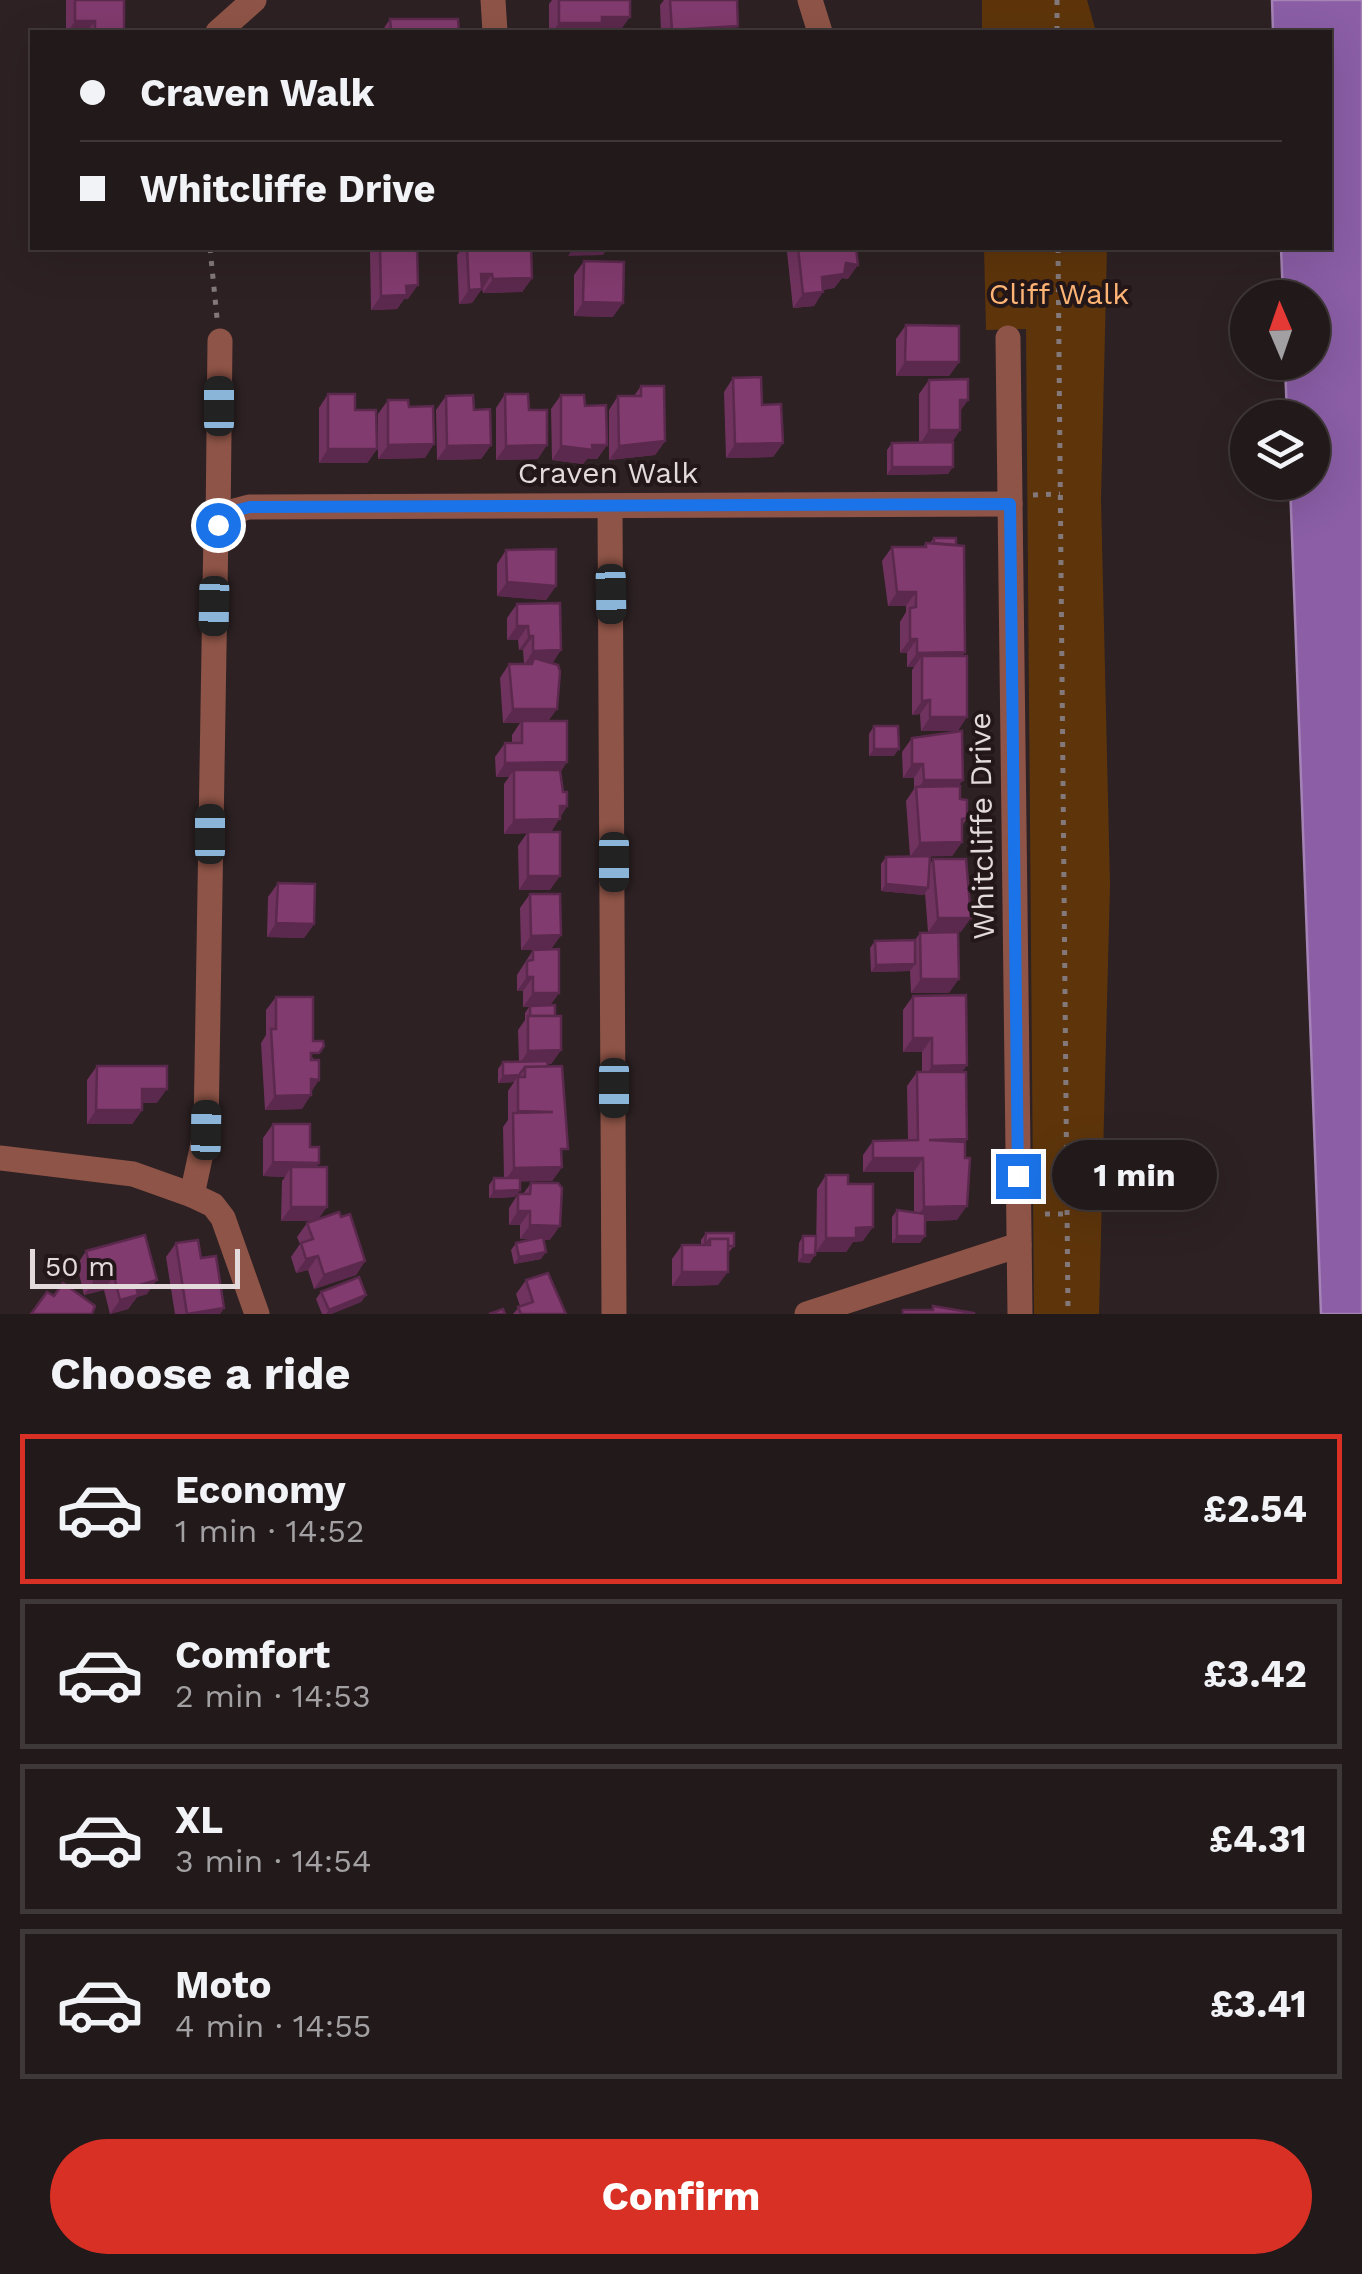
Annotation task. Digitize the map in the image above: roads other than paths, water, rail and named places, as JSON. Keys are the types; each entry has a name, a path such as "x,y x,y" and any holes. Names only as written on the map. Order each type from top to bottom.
{"street":[{"path":"220,30 254,0"},
{"path":"493,0 496,30"},
{"path":"810,0 819,30"},
{"name":"Whitcliffe Drive","path":"1008,338 1020,1314"},
{"path":"192,1195 206,1130 220,341"},
{"name":"Craven Walk","path":"217,527 234,511 250,507 1010,504"},
{"path":"610,506 614,1314"},
{"path":"0,1158 133,1174 213,1206 223,1218 256,1314"},
{"path":"808,1314 1019,1245"}],"park label":[{"name":"Cliff Walk","path":"1059,294"}]}
